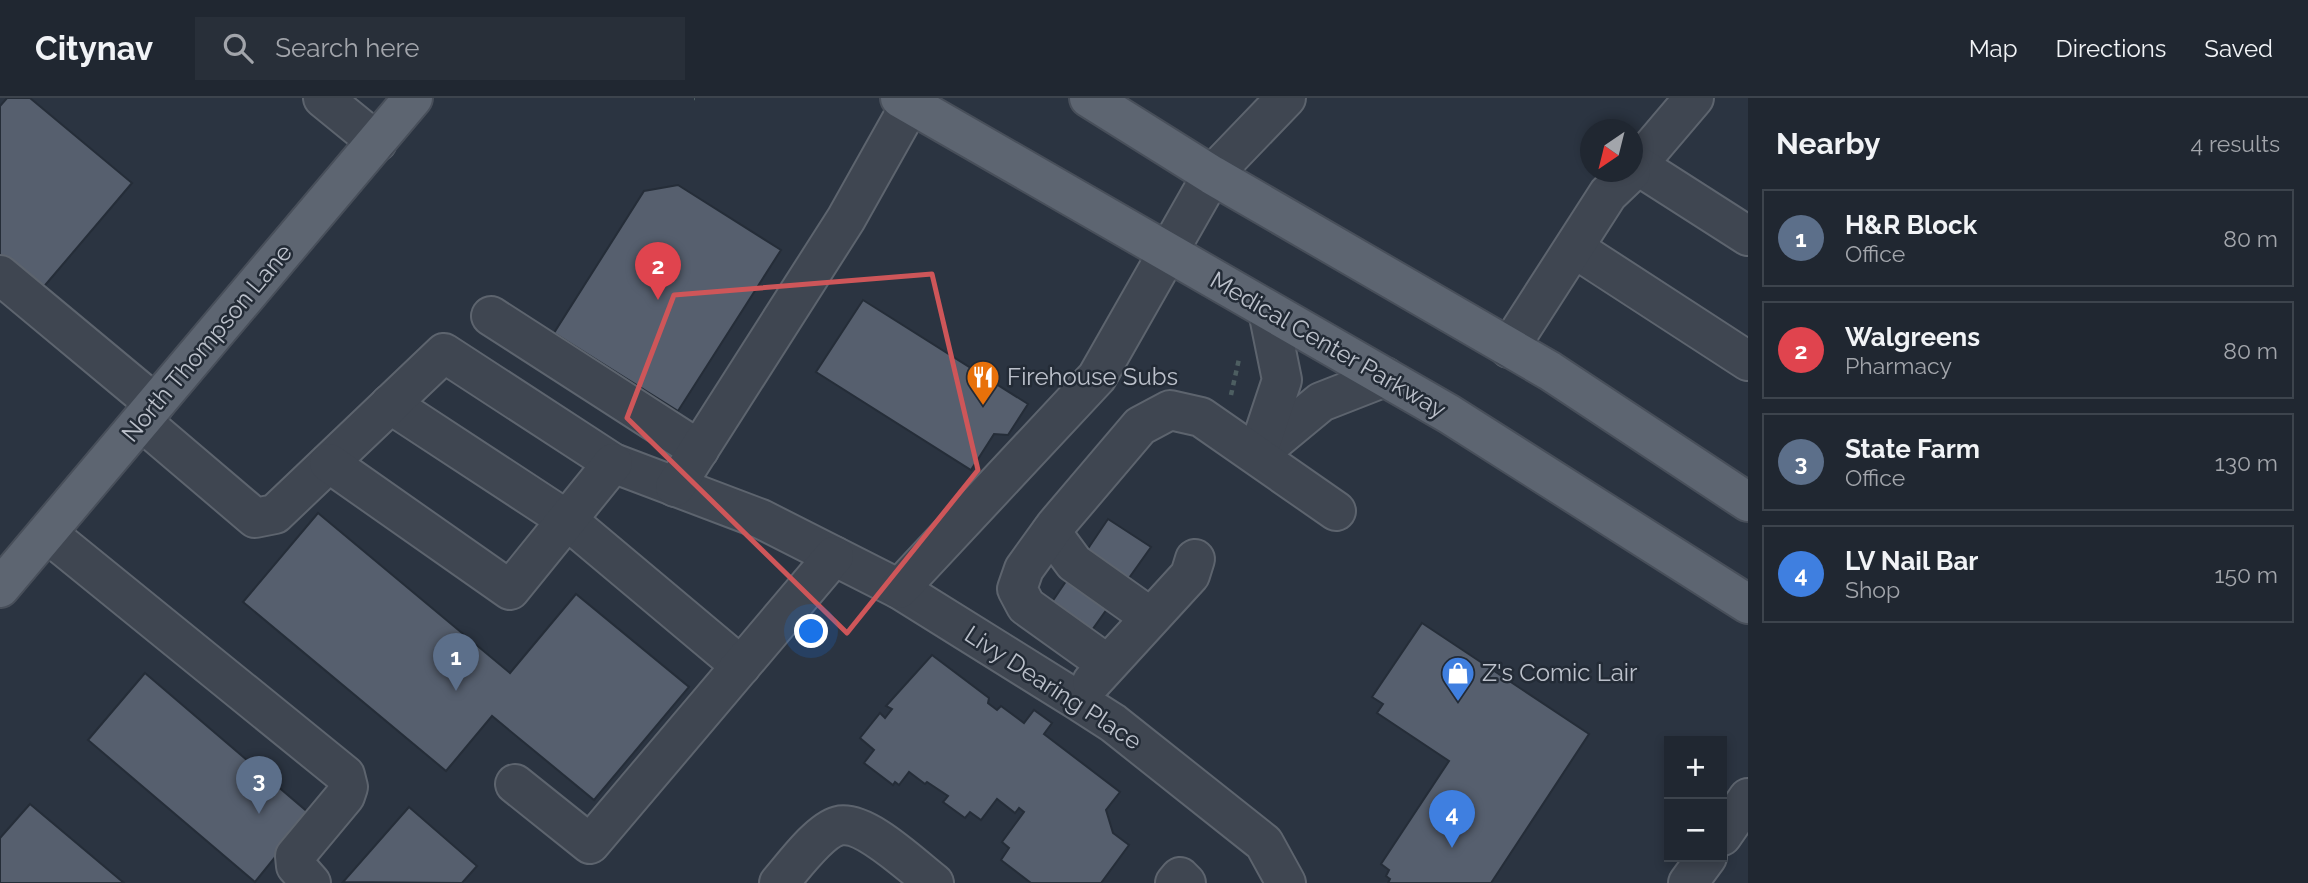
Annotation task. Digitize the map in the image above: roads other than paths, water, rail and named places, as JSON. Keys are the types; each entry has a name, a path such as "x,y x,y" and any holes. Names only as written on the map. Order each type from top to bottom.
{"main road":[{"name":"North Thompson Lane","path":"0,588 414,98"},
{"path":"1089,98 1212,174 1510,348 1748,502"},
{"name":"Medical Center Parkway","path":"905,101 1449,414 1748,604"}],"street":[{"path":"323,98 376,142"},
{"path":"899,589 1097,377 1212,174 1286,98"},
{"path":"1643,158 1694,98"},
{"path":"676,487 846,219 905,101"},
{"path":"1643,174 1748,236"},
{"path":"1510,348 1608,194 1620,182"},
{"path":"1574,248 1748,361"},
{"path":"0,275 148,412 256,518 275,514 390,404 567,520 741,666"},
{"path":"1257,455 1282,380 1268,311"},
{"path":"491,316 699,450"},
{"name":"Livy Dearing Place","path":"390,404 444,353 613,464 761,519 899,589 1114,723 1264,843 1286,883"},
{"path":"1257,455 1321,402 1385,377"},
{"path":"1107,664 1026,606 1017,589 1024,569 1051,532 1140,426 1170,410 1201,417 1336,511"},
{"path":"329,463 510,590 613,464"},
{"path":"1051,532 1074,563 1150,617"},
{"path":"47,533 345,775 348,787 345,796 295,856 296,866 311,883"},
{"path":"515,784 590,844 834,556"},
{"path":"1077,700 1190,575 1195,559"},
{"path":"1727,828 1748,798"},
{"path":"779,883 821,837 838,826 861,827 934,883"},
{"path":"1688,883 1703,862"},
{"path":"1175,883 1180,877 1186,883"}],"place":[{"name":"Walgreens","path":"658,300"},
{"name":"Firehouse Subs","path":"983,407"},
{"name":"H&R Block","path":"456,691"},
{"name":"Z's Comic Lair","path":"1458,703"},
{"name":"State Farm","path":"259,814"},
{"name":"LV Nail Bar","path":"1452,848"}]}
